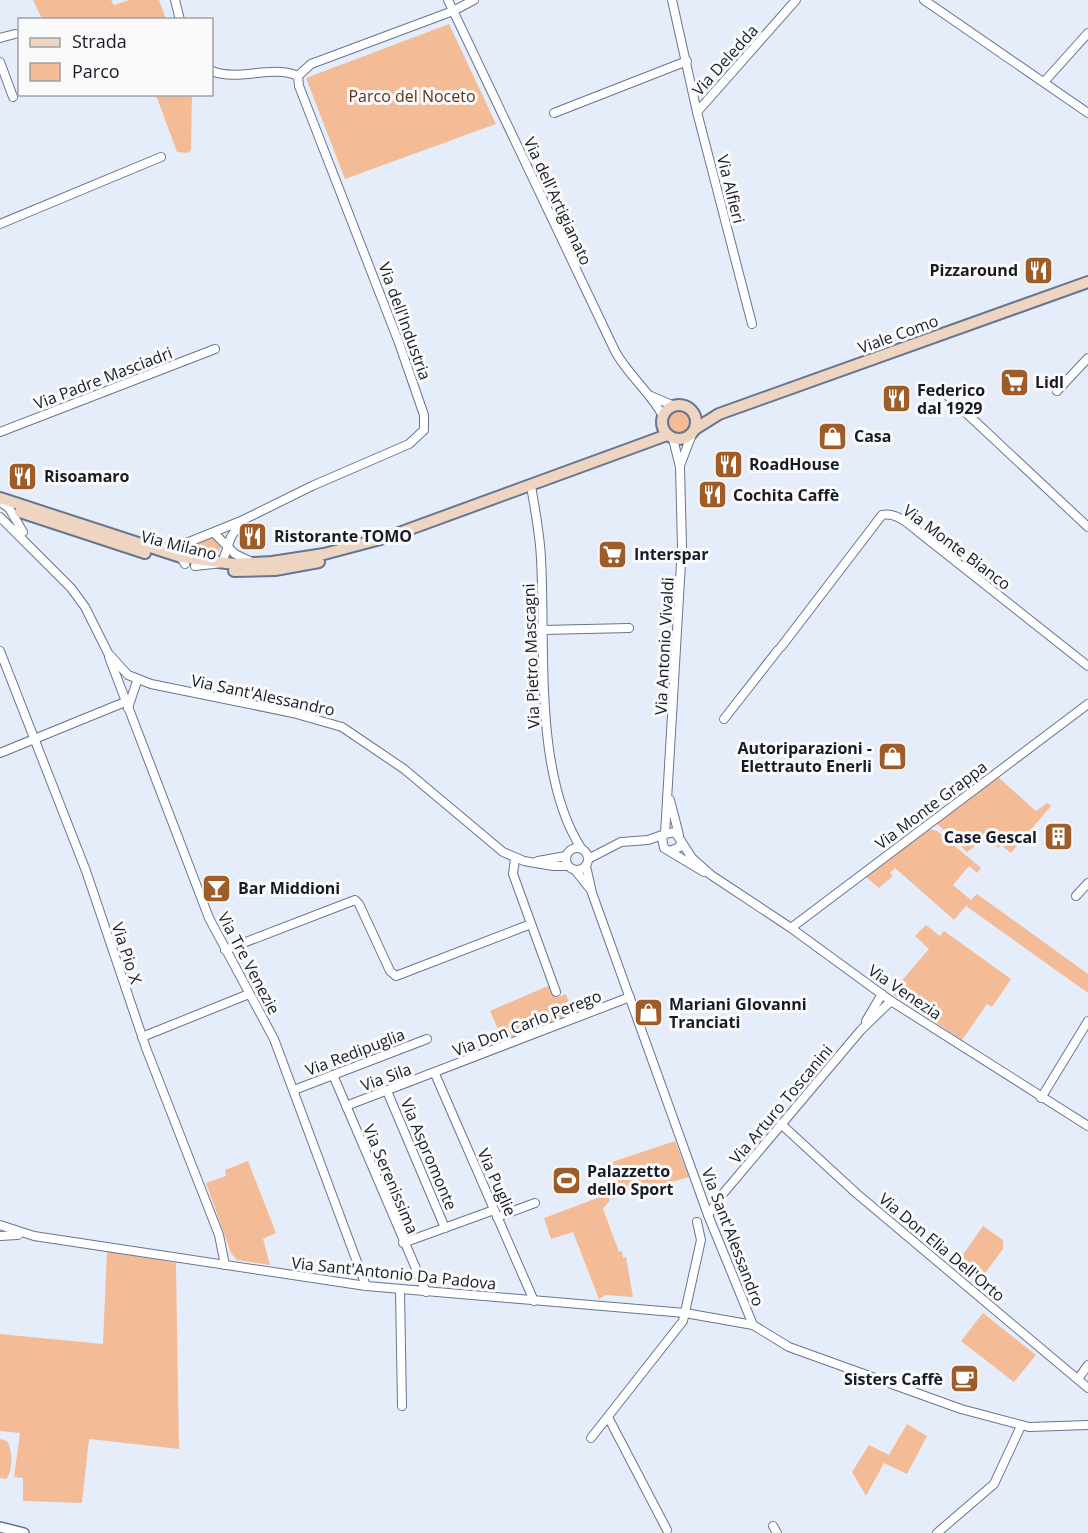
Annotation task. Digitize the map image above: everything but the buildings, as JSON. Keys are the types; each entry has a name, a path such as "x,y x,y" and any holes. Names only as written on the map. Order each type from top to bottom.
{"main road":[{"name":"Viale Como","path":"693,432 718,414 1088,282"},
{"path":"642,443 674,406 718,414"},
{"path":"663,416 662,423 670,437 680,440 693,432 696,422 691,409"},
{"name":"Via Milano","path":"2,504 32,516 187,562 237,572 291,568 339,556 642,443 670,437"},
{"name":"Via Milano","path":"2,504 156,549 187,562 260,563 318,556 388,537"}],"street":[{"path":"175,0 180,18"},
{"name":"Via dell'Artigianato","path":"448,0 617,355 650,395 663,416"},
{"path":"213,71 230,76 285,72 298,76 311,64 453,11 474,0"},
{"name":"Via Alfieri","path":"672,0 697,112 752,324"},
{"name":"Via Deledda","path":"697,112 796,0"},
{"path":"924,0 1088,112"},
{"path":"1044,82 1088,33"},
{"path":"0,38 15,34"},
{"path":"554,113 687,61"},
{"path":"0,62 13,98"},
{"name":"Via dell'Industria","path":"241,521 409,444 421,435 425,427 424,415 403,353 299,86 298,76"},
{"path":"0,224 160,157"},
{"name":"Via Padre Masciadri","path":"0,432 215,349"},
{"path":"1057,391 1088,358"},
{"name":"Via dell'Artigianato","path":"650,395 674,406"},
{"path":"948,396 1088,527"},
{"path":"680,467 693,432"},
{"path":"670,437 680,467"},
{"name":"Via Antonio Vivaldi","path":"665,834 682,546 680,467"},
{"name":"Via Pietro Mascagni","path":"531,486 541,550 546,722 558,790 567,824 585,856"},
{"path":"2,504 23,534 78,597 108,653 119,667 135,679"},
{"name":"Via Monte Bianco","path":"724,719 882,515 896,515 1088,666"},
{"path":"23,534 32,516"},
{"path":"0,517 23,534"},
{"path":"156,549 189,542 241,521"},
{"path":"189,542 187,562 222,563 241,521"},
{"path":"214,533 240,558 260,563"},
{"path":"543,630 629,628"},
{"name":"Via Pio X","path":"0,651 86,871 142,1037 219,1235 225,1265"},
{"name":"Via Tre Venezie","path":"108,653 120,692 209,918 272,1036 366,1286"},
{"path":"120,692 124,681 135,679"},
{"path":"0,753 126,706 135,679"},
{"name":"Via Sant'Alessandro","path":"135,679 310,717 342,727 395,762 496,847 524,861 572,868 592,892"},
{"name":"Via Monte Grappa","path":"791,928 1088,704"},
{"path":"665,834 662,843 667,850 676,850 680,838 668,790"},
{"name":"Via Pietro Mascagni","path":"567,824 567,854 572,868"},
{"path":"572,868 585,856 631,839 648,840 675,832 680,838"},
{"name":"Via Venezia","path":"680,838 692,858 711,875 791,928 891,1001 1088,1126"},
{"name":"Via Venezia","path":"648,840 690,866 711,875"},
{"name":"Via Sant'Alessandro","path":"524,861 567,854 585,856 592,892 708,1215 753,1325 792,1348 961,1409 1020,1426 1038,1428 1088,1425"},
{"path":"515,858 513,874 556,992"},
{"path":"1076,896 1088,883"},
{"path":"225,950 355,900 359,904 390,971 396,976 531,924"},
{"path":"142,1037 249,994"},
{"path":"861,1030 882,994"},
{"name":"Via Don Carlo Perego","path":"435,1074 630,997"},
{"path":"861,1030 891,1001"},
{"path":"1041,1098 1088,1021"},
{"name":"Via Arturo Toscanini","path":"708,1215 721,1196 861,1030"},
{"name":"Via Redipuglia","path":"294,1090 427,1039"},
{"name":"Via Sila","path":"346,1106 435,1074"},
{"name":"Via Puglie","path":"435,1074 534,1301"},
{"name":"Via Serenissima","path":"333,1075 426,1292"},
{"name":"Via Aspromonte","path":"387,1091 445,1228"},
{"name":"Via Don Elia Dell'Orto","path":"781,1124 856,1193 1088,1388"},
{"name":"Via Arturo Toscanini","path":"704,1203 721,1196"},
{"path":"404,1243 445,1228 535,1203"},
{"path":"591,1438 680,1325 685,1313 701,1240 697,1222"},
{"name":"Via Sant'Antonio Da Padova","path":"0,1226 34,1236 366,1286 685,1313 753,1325"},
{"name":"Via Sant'Antonio Da Padova","path":"0,1236 34,1236"},
{"path":"400,1290 402,1406"},
{"path":"1078,1379 1088,1365"},
{"path":"608,1417 667,1530"},
{"path":"937,1533 994,1484 1020,1426"},
{"path":"0,1527 24,1533"}],"green space":[{"path":"33,0 111,0 114,5 129,0 159,0 166,18 42,18"},
{"name":"Parco del Noceto","path":"449,24 496,124 345,179 306,78"},
{"path":"156,96 192,96 191,150 188,153 177,152"},
{"path":"679,408 689,412 693,422 689,432 679,436 669,432 665,422 669,412"},
{"path":"212,538 221,547 215,557 187,553 189,547"},
{"path":"998,777 1036,811 1047,803 1051,806 1011,853 1001,845 998,848 993,843 982,841 967,852 937,824"},
{"path":"929,829 937,831 981,868 977,873 969,866 953,885 971,900 977,894 1088,974 1088,993 966,906 954,920 895,868 890,873 893,876 879,888 866,877"},
{"path":"926,925 940,936 944,931 1011,979 992,1007 987,1004 962,1040 891,993 929,949 915,936"},
{"path":"550,985 555,998 566,994 575,1017 505,1045 490,1011"},
{"path":"675,1141 689,1177 612,1199 600,1166"},
{"path":"248,1161 276,1233 263,1239 270,1265 237,1260 231,1253 206,1183 226,1176 225,1170"},
{"path":"608,1194 610,1200 603,1209 619,1252 622,1251 623,1258 626,1257 633,1297 606,1295 599,1299 573,1232 551,1239 544,1218"},
{"path":"983,1226 1003,1240 1003,1249 977,1284 955,1266"},
{"path":"107,1251 176,1263 179,1449 89,1439 82,1503 23,1501 23,1478 14,1477 20,1433 0,1431 0,1334 103,1344"},
{"path":"983,1313 1036,1355 1014,1382 961,1341"},
{"path":"907,1424 927,1436 907,1474 884,1463 866,1496 852,1472 869,1445 889,1455"},
{"path":"0,1439 7,1441 11,1455 10,1471 6,1479 0,1478"}],"place":[{"name":"Pizzaround","path":"1039,270"},
{"name":"Lidl","path":"1014,382"},
{"name":"Federico dal 1929","path":"896,399"},
{"name":"Casa","path":"833,436"},
{"name":"RoadHouse","path":"728,464"},
{"name":"Risoamaro","path":"23,476"},
{"name":"Cochita Caffè","path":"712,495"},
{"name":"Ristorante TOMO","path":"253,536"},
{"name":"Interspar","path":"613,554"},
{"name":"Autoriparazioni - Elettrauto Enerli","path":"893,757"},
{"name":"Case Gescal","path":"1058,837"},
{"name":"Bar Middioni","path":"217,888"},
{"name":"Mariani GIovanni Tranciati","path":"648,1013"},
{"name":"Palazzetto dello Sport","path":"566,1180"},
{"name":"Sisters Caffè","path":"964,1379"}]}
